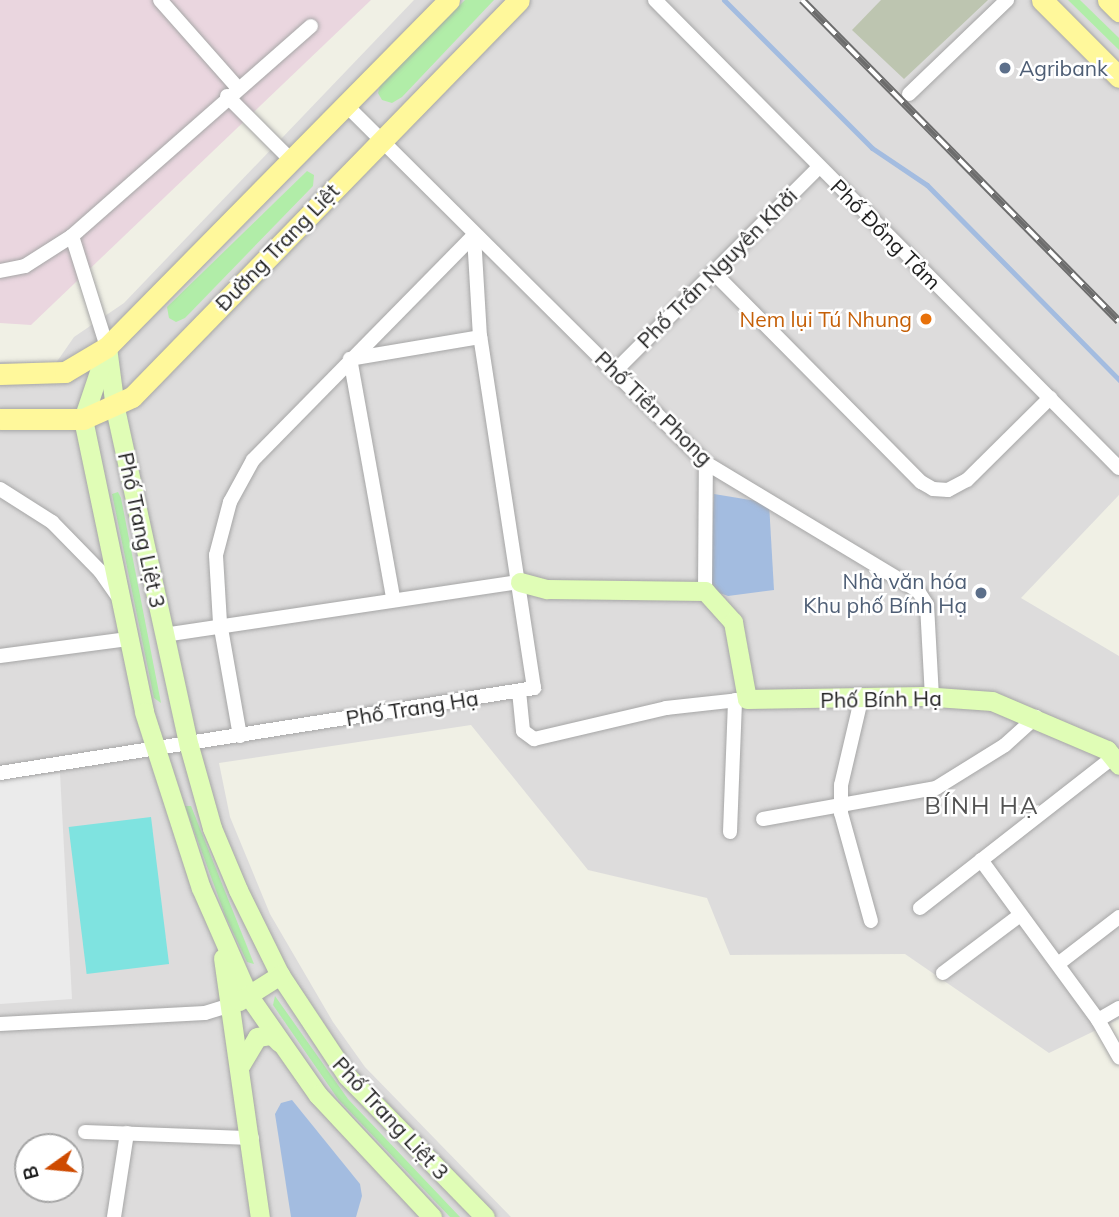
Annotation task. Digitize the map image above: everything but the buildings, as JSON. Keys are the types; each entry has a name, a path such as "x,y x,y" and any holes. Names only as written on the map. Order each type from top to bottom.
{"main road":[{"path":"0,374 65,372 107,347 449,0"},
{"name":"Đường Trang Liệt","path":"0,419 83,419 115,408 145,386 519,0"},
{"path":"1042,0 1119,77"},
{"path":"1108,0 1119,11"},
{"path":"83,419 107,347"},
{"name":"Phố Trang Liệt 3","path":"107,347 115,408 188,746 217,840 280,975 347,1076 485,1217"},
{"name":"Phố Trang Liệt 3","path":"83,419 128,639 155,752 217,926 240,1000 241,1064 260,1217"},
{"path":"520,582 547,589 705,591 733,622 741,700"},
{"name":"Phố Bính Hạ","path":"741,700 932,696 992,701 1036,717 1116,761"},
{"path":"240,1000 280,975"},
{"name":"Phố Trang Liệt 3","path":"240,1000 284,1046 341,1122 432,1217"},
{"path":"241,1064 250,1043 261,1035 272,1035 284,1046"}],"street":[{"path":"160,0 290,159"},
{"name":"Phố Đồng Tâm","path":"655,0 1119,468"},
{"path":"909,94 1007,0"},
{"path":"0,271 25,266 72,236 232,91 311,26"},
{"name":"Phố Tiền Phong","path":"346,105 474,234 616,370 706,463 918,591 927,605 932,696"},
{"name":"Phố Trần Nguyên Khởi","path":"616,370 819,167"},
{"path":"474,234 480,337 520,582 534,688 519,691 523,731 531,738 666,708 741,700 730,832"},
{"path":"240,736 220,623 216,555 230,502 253,460 474,234"},
{"path":"72,236 107,347"},
{"path":"713,272 921,482 933,489 948,490 967,480 1050,398"},
{"path":"351,359 480,337"},
{"path":"351,359 393,597"},
{"path":"705,591 706,463"},
{"path":"0,489 51,522 100,571 120,599"},
{"path":"164,635 220,623 393,597 520,582"},
{"path":"0,656 128,639"},
{"name":"Phố Trang Hạ","path":"0,772 155,752 519,691"},
{"path":"861,699 841,785 841,806 871,921"},
{"path":"763,819 936,788 1005,745 1036,717"},
{"path":"920,908 1116,761"},
{"path":"981,860 1098,1020 1119,1057"},
{"path":"943,973 1020,916"},
{"path":"1058,964 1119,917"},
{"path":"0,1024 205,1013 240,1000"},
{"path":"1098,1020 1119,1008"},
{"path":"85,1132 251,1138"},
{"path":"114,1217 127,1133"}],"shaded area":[{"path":"0,0 371,0 31,325 0,323"},
{"path":"414,0 1119,0 1119,495 1021,598 1119,656 1119,1019 1049,1053 905,954 730,955 707,898 588,870 471,725 219,763 230,817 270,914 333,1022 365,1067 511,1217 0,1217 0,362 56,363 74,337 124,303"},
{"path":"881,0 988,0 904,79 852,30"},
{"path":"714,494 769,503 774,590 728,596 717,592 710,578"},
{"path":"60,773 72,999 0,1004 0,780"},
{"path":"151,817 169,964 87,974 69,827"},
{"path":"292,1100 360,1184 362,1196 356,1217 291,1217 275,1114 281,1103"}],"green space":[{"path":"465,0 494,0 402,97 392,103 382,100 378,93 381,83"},
{"path":"1068,0 1080,0 1119,38 1119,50"},
{"path":"307,171 314,175 313,186 185,318 176,322 169,318 167,307"},
{"path":"118,492 121,498 161,703 154,698 112,494"},
{"path":"185,806 191,806 254,964 247,962 225,915"},
{"path":"275,996 348,1099 460,1217 450,1217 338,1099 273,1005"}],"waterway":[{"path":"724,0 872,148 927,185 1119,380"}],"railway":[{"path":"802,0 1119,321"}],"place":[{"name":"Agribank","path":"1005,68"},
{"name":"Nem lụi Tú Nhung","path":"926,319"},
{"name":"Nhà văn hóa Khu phố Bính Hạ","path":"981,593"}],"district":[{"name":"BÍNH HẠ","path":"982,806"}]}
